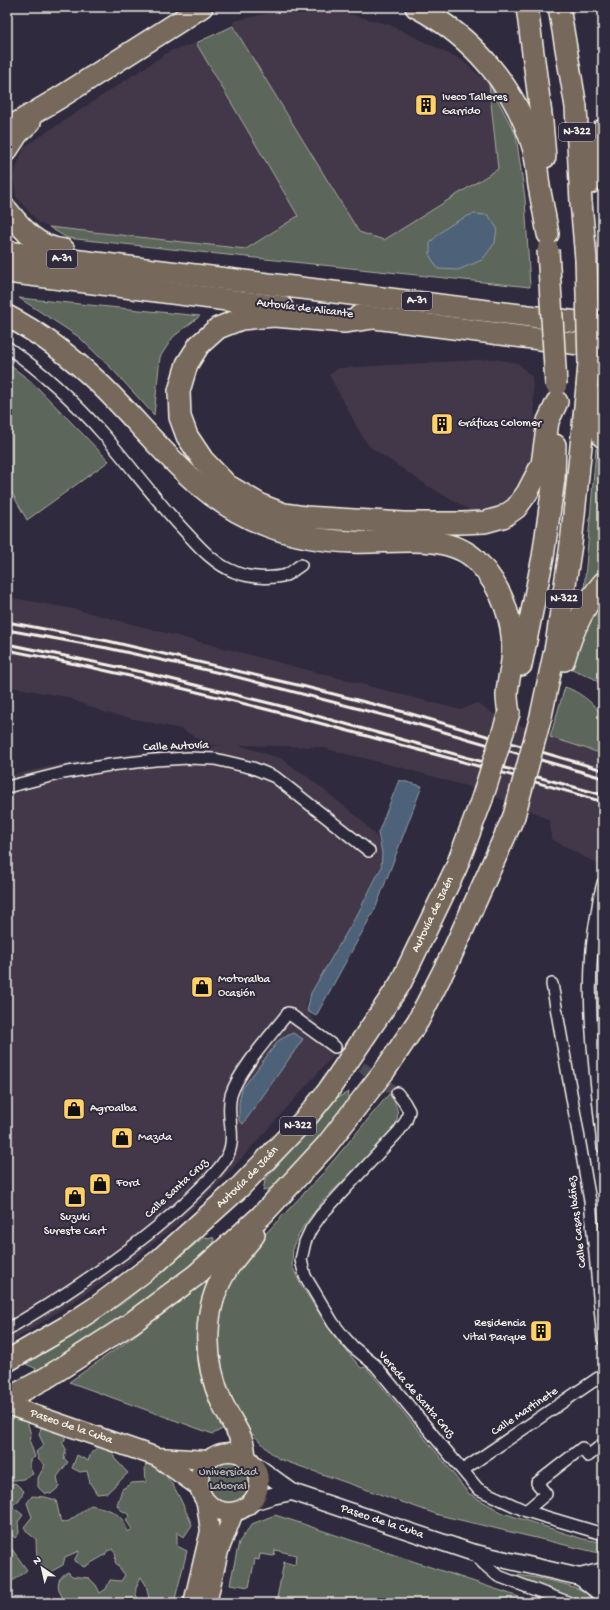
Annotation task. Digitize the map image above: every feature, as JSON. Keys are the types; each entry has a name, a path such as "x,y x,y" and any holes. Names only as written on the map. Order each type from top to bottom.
{"highway":[{"path":"7,129 59,98 202,7"},
{"name":"N-322","path":"509,713 523,656 543,557 554,479 557,393 542,122 527,7"},
{"name":"N-322","path":"7,1399 46,1378 130,1324 196,1275 261,1216 326,1146 385,1070 414,1027 450,958 514,816 541,716 556,645 570,552 587,387 586,259 576,107 559,7"},
{"path":"425,12 458,33 485,60 506,88 524,119 534,149 548,242"},
{"path":"7,150 18,133 59,98"},
{"path":"584,231 589,211 590,177 595,143 603,130"},
{"path":"7,210 34,240 55,249 94,255 118,266"},
{"name":"Autovía de Alicante","path":"7,252 603,325"},
{"name":"Autovía de Alicante","path":"7,272 603,347"},
{"path":"7,316 61,350 102,386 151,439 199,486 236,512 265,516 284,514 306,527 352,542 422,541 454,546 476,560 494,581 505,604 511,624 513,645 507,695 509,713"},
{"path":"265,516 227,485 204,460 187,436 180,417 179,391 187,364 199,345 218,328 241,318 274,316 344,322 372,318"},
{"path":"588,363 603,437"},
{"path":"306,527 404,523 485,522 503,517 516,508 527,493 542,464 548,421 557,393"},
{"path":"541,716 556,685 568,644 578,620 587,604 603,583"},
{"name":"Autovía de Jaén","path":"7,1361 73,1323 158,1262 240,1187 307,1117 328,1091 400,984 456,868 482,799 509,713"},
{"path":"250,1460 222,1403 212,1378 207,1352 207,1330 211,1311 217,1290 229,1267 326,1146"}],"main road":[{"name":"Paseo de la Cuba","path":"7,1405 157,1457 208,1460"},
{"path":"193,1603 210,1531 198,1477 208,1460 216,1454 225,1451 235,1452 250,1460 292,1492"},
{"name":"Paseo de la Cuba","path":"157,1457 202,1495"},
{"path":"250,1460 260,1479 259,1487 252,1502"},
{"path":"202,1495 219,1510 234,1512 246,1507 252,1502 292,1492"},
{"name":"Paseo de la Cuba","path":"292,1492 471,1552 580,1577"},
{"path":"207,1603 219,1551 234,1512"},
{"path":"580,1577 603,1571"},
{"path":"580,1577 603,1595"}],"street":[{"path":"7,347 47,378 70,399 103,434 202,550 220,564 234,572 249,576 263,577 286,575 301,564"},
{"name":"Calle Autovía","path":"7,787 63,773 110,765 182,758 215,759 252,768 275,777 369,851"},
{"path":"603,883 594,927 590,990 591,1028 603,1147"},
{"name":"Calle Casas Ibáñez","path":"552,984 590,1201 603,1339"},
{"name":"Calle Santa Cruz","path":"8,1330 82,1283 124,1252 170,1216 213,1175 225,1160 232,1140 229,1111 231,1097 236,1082 288,1014 335,1047"},
{"name":"Vereda de Santa Cruz","path":"397,1094 409,1111 406,1121 399,1131 321,1215 311,1229 305,1242 301,1260 304,1276 337,1328 353,1347 375,1365 478,1489 526,1511 603,1534"},
{"name":"Calle Martinete","path":"463,1470 603,1376"},
{"path":"526,1511 546,1494 537,1483 582,1448 588,1456 603,1444"},
{"name":"Paseo de la Cuba","path":"471,1552 498,1576 570,1603"}],"shaded area":[{"path":"286,9 333,10 390,25 462,60 489,84 498,169 385,240 359,232 233,26 234,21"},
{"path":"196,43 298,216 246,249 49,227 39,223 16,197 13,176 24,147 170,51"},
{"path":"494,359 518,363 532,377 535,419 532,464 524,483 511,499 492,511 473,512 428,486 370,447 362,436 329,375 339,368"},
{"path":"7,597 74,609 461,710 476,703 494,714 550,737 603,754 603,861 601,866 551,839 550,821 532,811 466,786 403,768 319,747 239,745 282,759 308,777 360,819 376,836 381,847 382,859 376,878 306,1004 306,1010 322,1030 341,1044 333,1056 216,1187 175,1226 114,1275 7,1345 7,776 66,763 165,750 226,745 210,745 181,729 106,713 66,697 7,686"}],"green space":[{"path":"233,26 359,232 384,240 498,169 489,84 516,135 525,198 530,287 67,238 49,227 246,249 298,216 196,43"},
{"path":"19,298 200,316 173,337 160,357 154,415 113,370 79,337"},
{"path":"7,363 33,383 109,461 27,520 7,484"},
{"path":"596,448 603,463 603,565 584,590"},
{"path":"603,596 603,687 593,678 572,669 576,647"},
{"path":"565,687 576,692 593,704 601,714 604,726 603,754 550,737"},
{"path":"603,1000 603,1069 600,1021"},
{"path":"349,1092 346,1109 280,1185 263,1191 265,1180 334,1099"},
{"path":"389,1094 395,1103 398,1115 393,1130 323,1201 304,1225 293,1246 292,1266 301,1285 334,1336 361,1368 366,1367 468,1493 503,1513 583,1539 601,1542 599,1553 439,1515 279,1459 270,1452 242,1423 221,1376 216,1335 222,1293 252,1248 323,1173"},
{"path":"204,1237 214,1238 213,1248 169,1287 43,1372 26,1364 123,1303"},
{"path":"219,1272 209,1295 226,1427 213,1434 69,1382 122,1345"},
{"path":"7,1414 27,1421 31,1435 30,1442 35,1457 30,1460 30,1468 33,1474 23,1479 7,1481"},
{"path":"42,1425 65,1433 65,1440 62,1442 66,1449 64,1459 68,1462 57,1477 59,1487 51,1494 44,1493 38,1487 38,1478 45,1465 39,1460 36,1452 44,1445 39,1435"},
{"path":"100,1445 115,1450 114,1458 128,1473 107,1493 97,1494 90,1483 87,1471 80,1472 72,1468 77,1455 88,1461 91,1453"},
{"name":"Universidad Laboral","path":"223,1457 233,1457 241,1461 247,1467 251,1475 251,1485 247,1493 241,1499 233,1503 223,1503 215,1499 209,1493 205,1485 205,1475 209,1467 215,1461"},
{"path":"147,1461 156,1466 175,1488 192,1525 184,1537 177,1532 177,1546 187,1551 174,1603 150,1603 146,1585 141,1577 137,1584 136,1593 141,1603 37,1603 49,1597 50,1601 63,1598 58,1587 58,1583 61,1577 68,1572 72,1576 89,1578 96,1585 100,1593 106,1589 110,1580 121,1581 125,1575 115,1562 116,1555 113,1549 107,1551 105,1555 84,1567 74,1561 79,1551 65,1557 63,1565 52,1571 42,1566 37,1555 36,1539 28,1533 24,1527 32,1517 27,1503 32,1496 56,1500 61,1523 69,1521 91,1505 114,1512 122,1520 128,1532 132,1529 126,1520 130,1515 121,1510 117,1505 122,1489 132,1483 146,1482 145,1467"},
{"path":"15,1483 24,1491 19,1500 13,1505 14,1508 23,1515 18,1522 19,1533 15,1538 7,1530 7,1486"},
{"path":"275,1515 537,1603 276,1603 284,1562 295,1565 296,1555 275,1550 274,1556 260,1554 259,1560 255,1559 249,1587 230,1584 239,1542 252,1524"},
{"path":"9,1545 27,1570 10,1583 7,1579 7,1546"},
{"path":"514,1575 548,1580 574,1587 596,1597 603,1603 578,1603 513,1577"}],"water":[{"path":"473,214 488,215 497,228 495,243 482,260 458,270 438,269 430,256 430,243 449,226"},
{"path":"399,780 422,786 376,907 316,1016 307,1011 311,993 358,913 381,868 382,853 378,833"},
{"path":"293,1033 303,1039 243,1124 239,1121 239,1102 242,1089 279,1040"}],"tunnel":[{"path":"335,1047 397,1093"}],"railway":[{"path":"7,622 108,641 306,687 408,713 603,770"},
{"path":"7,630 107,648 229,675 406,721 603,778"},
{"path":"7,644 142,672 277,705 603,795"},
{"path":"7,650 103,670 246,704 496,771 603,802"}],"place":[{"name":"Iveco Talleres Garrido","path":"426,105"},
{"name":"Gráficas Colomer","path":"442,424"},
{"name":"Motoralba Ocasión","path":"202,987"},
{"name":"Agroalba","path":"74,1109"},
{"name":"Mazda","path":"122,1138"},
{"name":"Ford","path":"100,1184"},
{"name":"Suzuki Sureste Cart","path":"75,1197"},
{"name":"Residencia Vital Parque","path":"541,1331"}]}
